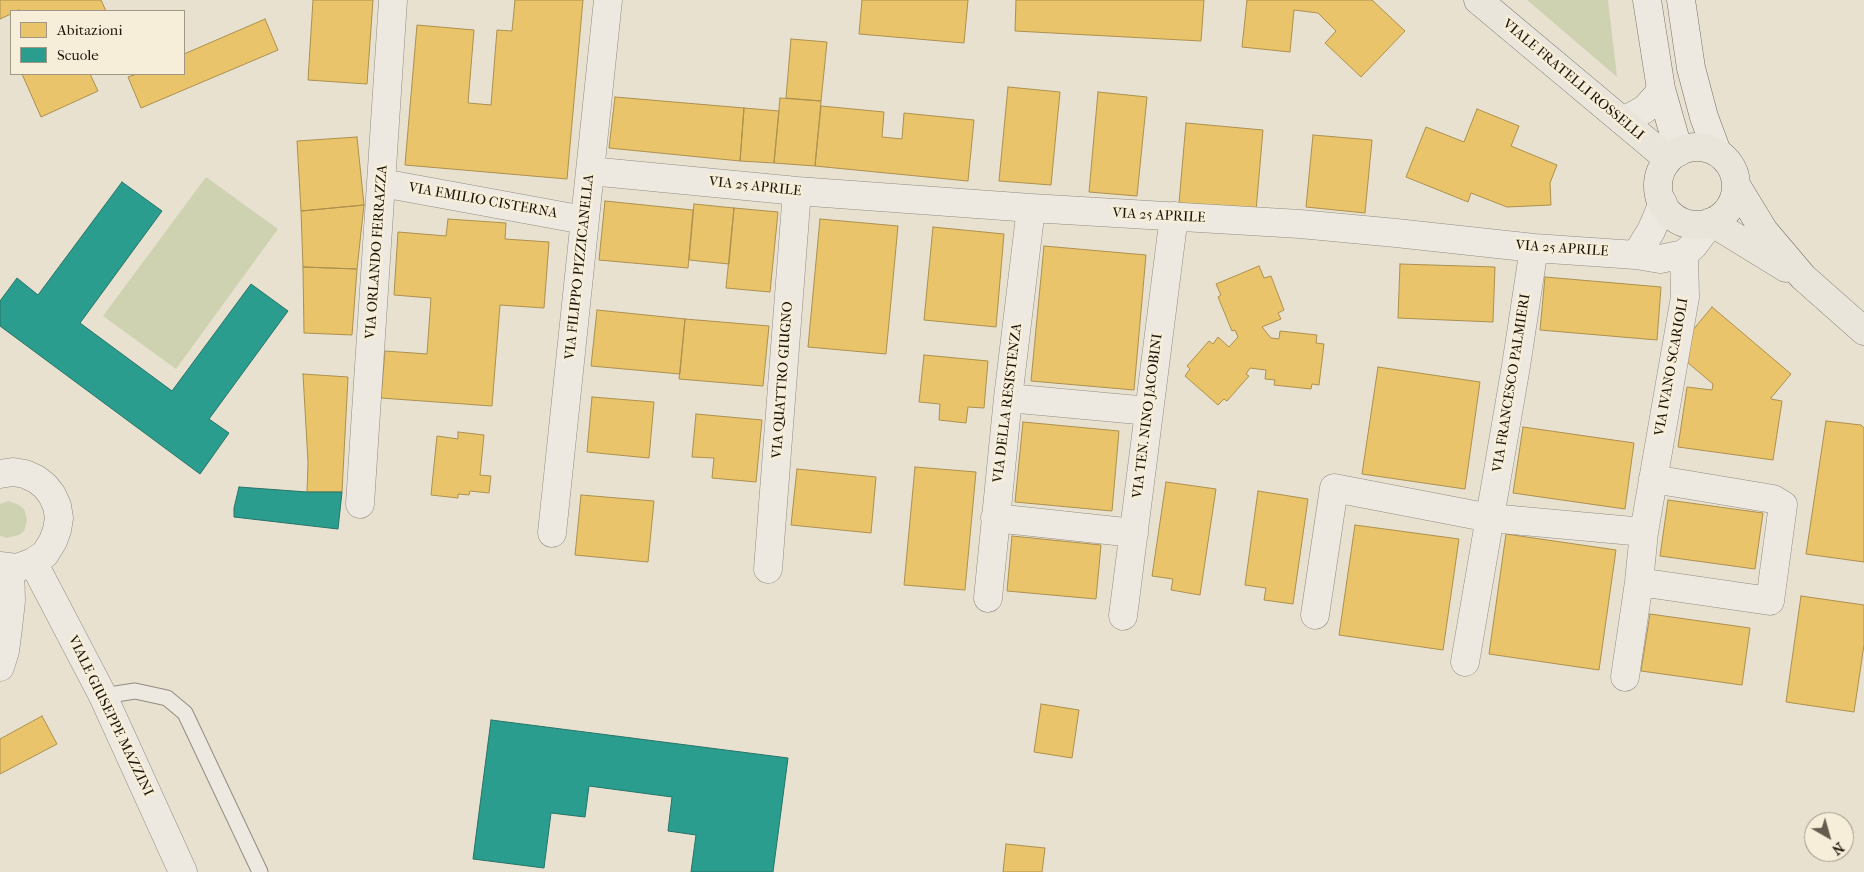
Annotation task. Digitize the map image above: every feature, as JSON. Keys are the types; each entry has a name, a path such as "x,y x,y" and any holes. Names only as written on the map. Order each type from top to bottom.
{"main road":[{"name":"VIALE FRATELLI ROSSELLI","path":"1478,0 1622,120 1674,156"},
{"path":"1692,147 1705,148 1717,152 1727,161 1734,172 1736,185 1734,198 1728,210 1710,222 1690,224 1679,220 1669,213 1659,192 1658,180 1662,169 1674,156 1692,147"},
{"path":"1736,185 1764,231 1802,278"},
{"path":"1710,222 1802,278 1864,331"}],"street":[{"name":"VIA ORLANDO FERRAZZA","path":"360,504 393,0"},
{"name":"VIA FILIPPO PIZZICANELLA","path":"552,533 608,0"},
{"path":"1647,0 1674,156"},
{"path":"1681,0 1691,68 1704,117 1717,152"},
{"path":"1622,120 1645,109 1661,89"},
{"name":"VIA 25 APRILE","path":"590,171 797,191 1377,231 1534,248 1636,255 1660,259 1684,254"},
{"name":"VIA EMILIO CISTERNA","path":"382,183 584,220"},
{"name":"VIA QUATTRO GIUGNO","path":"768,570 797,191"},
{"path":"1636,255 1663,203"},
{"name":"VIA DELLA RESISTENZA","path":"988,598 1008,398 1032,208"},
{"name":"VIA TEN. NINO JACOBINI","path":"1123,616 1174,216"},
{"path":"1684,254 1694,246 1710,222"},
{"name":"VIA FRANCESCO PALMIERI","path":"1465,662 1516,366 1534,248"},
{"name":"VIA IVANO SCARIOLI","path":"1625,678 1644,532 1685,297 1684,254"},
{"path":"1008,398 1149,411"},
{"path":"0,474 19,473 36,479 45,486 52,496 57,506 59,518 53,541 45,554 14,565 5,651 0,667"},
{"path":"1639,582 1770,601 1783,505 1773,499 1653,480"},
{"path":"1315,615 1334,488 1490,518 1644,532"},
{"path":"995,518 1134,533"},
{"name":"VIALE GIUSEPPE MAZZINI","path":"14,565 103,696 183,872"}],"lane":[{"path":"103,696 135,691 151,694 167,698 185,713 260,872"}],"green space":[{"path":"1527,0 1608,0 1617,77"},
{"path":"206,177 278,229 176,369 103,316"},
{"path":"8,501 24,509 27,520 24,531 19,535 7,538 0,536 0,504"}],"building: Abitazioni":[{"path":"0,0 101,0 106,10 10,10 10,14 0,19"},
{"path":"313,0 373,0 367,84 308,80"},
{"path":"515,0 583,0 567,179 405,165 417,25 474,30 468,103 491,105 497,30 512,31"},
{"path":"862,0 968,0 964,43 859,34"},
{"path":"1016,0 1204,0 1201,41 1015,31"},
{"path":"1247,0 1372,0 1405,31 1361,77 1325,43 1336,31 1318,13 1294,10 1290,52 1242,47"},
{"path":"265,19 278,50 141,108 128,77 134,75 185,75 185,54"},
{"path":"791,39 827,42 821,101 786,98"},
{"path":"22,75 90,75 98,91 41,117"},
{"path":"1008,87 1060,92 1051,185 999,181"},
{"path":"1098,92 1147,97 1137,196 1089,192"},
{"path":"615,97 744,108 740,161 609,148"},
{"path":"780,98 821,101 815,166 774,163"},
{"path":"821,106 884,112 882,137 902,139 904,113 974,120 968,181 815,166"},
{"path":"744,108 779,111 774,163 740,161"},
{"path":"1477,109 1519,126 1511,146 1557,165 1550,183 1551,205 1507,207 1471,193 1468,202 1406,177 1426,127 1464,142"},
{"path":"1186,123 1263,130 1256,211 1179,203"},
{"path":"1313,135 1372,140 1365,213 1306,207"},
{"path":"357,137 364,205 301,211 297,141"},
{"path":"605,201 693,210 688,268 599,260"},
{"path":"694,204 734,208 729,264 689,260"},
{"path":"364,205 357,269 303,267 301,211"},
{"path":"734,208 778,212 770,292 726,288"},
{"path":"448,219 506,223 505,239 549,242 544,308 500,305 492,406 381,398 385,351 427,354 431,298 394,295 398,232 446,236"},
{"path":"820,219 898,226 886,354 808,347"},
{"path":"933,227 1004,234 996,327 924,320"},
{"path":"1044,246 1146,255 1134,390 1031,381"},
{"path":"1400,264 1495,267 1493,322 1398,318"},
{"path":"1259,266 1264,278 1271,276 1284,310 1278,313 1281,319 1262,327 1271,338 1279,339 1280,331 1317,335 1316,343 1324,344 1319,385 1312,384 1311,389 1274,385 1275,380 1265,379 1266,370 1250,368 1246,374 1249,376 1227,401 1224,399 1218,405 1185,376 1190,369 1187,366 1209,341 1213,344 1218,337 1229,347 1238,337 1235,330 1232,331 1218,297 1221,295 1216,284"},
{"path":"303,267 357,269 352,335 304,333"},
{"path":"1545,277 1661,287 1657,340 1540,330"},
{"path":"1712,307 1791,374 1771,398 1782,401 1773,460 1678,447 1687,387 1712,390 1713,384 1687,362 1692,331"},
{"path":"597,310 685,319 680,374 591,366"},
{"path":"685,319 769,326 763,386 679,379"},
{"path":"924,355 988,361 984,408 968,407 966,423 939,420 940,404 919,402"},
{"path":"1378,367 1480,382 1465,489 1362,474"},
{"path":"303,374 348,377 342,492 307,492 308,462"},
{"path":"592,397 654,402 649,458 587,452"},
{"path":"696,414 762,420 756,482 712,478 714,458 692,457"},
{"path":"1826,421 1861,425 1864,428 1864,562 1806,554"},
{"path":"1023,422 1119,431 1112,511 1015,502"},
{"path":"1523,427 1634,443 1625,509 1513,493"},
{"path":"458,432 484,435 480,475 491,476 489,493 470,491 469,495 458,494 458,498 431,495 437,436 458,439"},
{"path":"915,467 976,472 965,590 904,585"},
{"path":"797,469 876,477 871,533 791,525"},
{"path":"1166,482 1216,489 1200,595 1171,590 1173,579 1152,576"},
{"path":"1258,491 1308,499 1293,604 1264,600 1266,588 1245,585"},
{"path":"581,495 654,501 648,562 575,555"},
{"path":"1668,500 1763,513 1755,569 1660,556"},
{"path":"1355,525 1459,539 1443,650 1339,635"},
{"path":"1506,534 1616,550 1599,670 1489,654"},
{"path":"1012,536 1101,545 1096,599 1007,591"},
{"path":"1801,596 1864,605 1864,645 1854,712 1786,702"},
{"path":"1650,614 1750,628 1742,685 1641,671"},
{"path":"1041,704 1079,710 1072,758 1034,752"},
{"path":"42,716 57,744 0,774 0,739"},
{"path":"1006,844 1045,848 1042,872 1003,872"}],"building: Scuole":[{"path":"122,182 162,211 80,323 172,391 251,284 288,311 209,419 229,433 200,474 0,326 0,301 17,278 38,295"},
{"path":"239,487 307,492 342,492 338,529 234,517"},
{"path":"491,720 788,758 773,872 691,872 696,835 668,831 672,797 589,786 585,817 551,813 544,868 473,859"}]}
